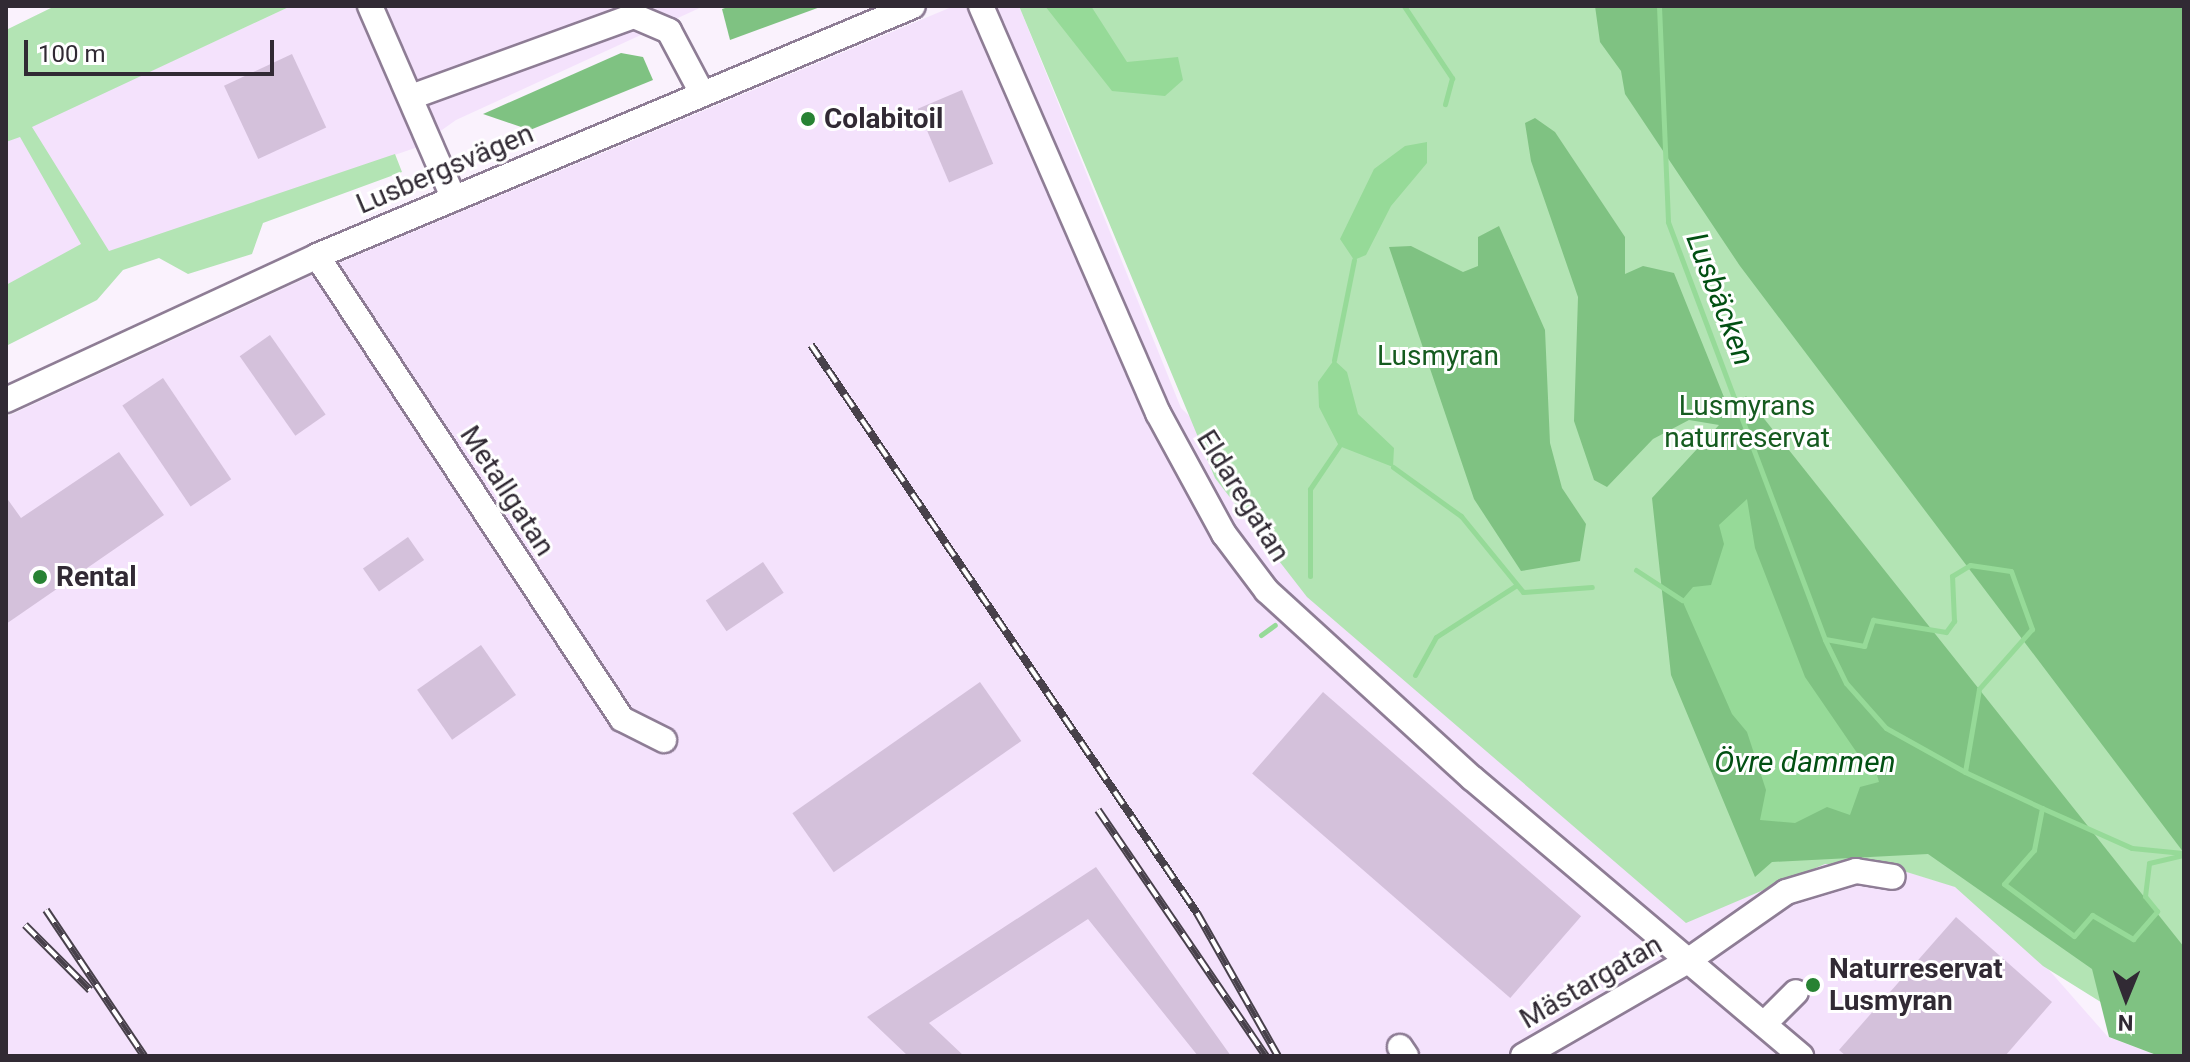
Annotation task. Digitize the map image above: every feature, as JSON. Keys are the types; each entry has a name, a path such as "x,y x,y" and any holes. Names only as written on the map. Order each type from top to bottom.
{"street":[{"path":"370,6 454,199"},
{"name":"Lusbergsvägen","path":"6,400 317,256 913,6"},
{"name":"Eldaregatan","path":"981,6 1158,413 1224,534 1311,637 1801,1056"},
{"path":"411,97 634,16 669,31 702,93"},
{"name":"Metallgatan","path":"317,256 622,719 664,740"},
{"name":"Mästargatan","path":"1523,1056 1689,960 1735,921 1817,878 1856,871 1893,877"},
{"path":"1764,1024 1796,992"}],"shaded area":[{"path":"291,6 704,6 456,120 418,147 109,252 6,308 6,138"},
{"path":"954,6 1019,6 1181,408 1702,913 1825,864 1884,865 1983,895 2108,1037 2159,1056 6,1056 6,417 339,263"}],"green space":[{"path":"55,6 291,6 32,127 109,251 395,154 402,172 263,223 252,254 188,274 159,258 123,270 97,300 6,346 6,285 81,244 20,137 6,142 6,30"},
{"path":"731,6 823,6 730,40 722,9"},
{"name":"Lusmyrans naturreservat","path":"1019,6 2184,6 2184,1054 2043,966 1955,887 1884,865 1825,864 1686,923 1307,597 1215,478"},
{"path":"1595,6 2184,6 2184,853 1740,266 1625,94 1621,71 1600,42"},
{"path":"621,53 643,57 653,80 530,130 483,114"},
{"path":"1535,118 1555,132 1625,237 1625,274 1643,266 1674,273 1730,412 1746,396 2184,947 2184,1056 2159,1056 2109,1037 2092,969 1928,854 1772,862 1755,877 1671,675 1652,498 1719,425 1689,420 1653,439 1607,487 1594,480 1574,421 1578,297 1531,161 1525,123"},
{"name":"Lusmyran","path":"1499,226 1545,330 1550,443 1562,488 1586,524 1580,561 1521,571 1474,499 1389,247 1411,246 1463,272 1478,266 1478,237"}],"water":[{"path":"1045,6 1091,6 1127,62 1178,57 1183,80 1165,96 1112,91"},
{"path":"1427,142 1427,163 1391,206 1366,255 1354,260 1340,239 1374,169 1405,146"},
{"path":"1334,360 1347,372 1358,414 1394,448 1393,467 1339,446 1319,407 1318,382"},
{"name":"Övre dammen","path":"1747,499 1755,548 1805,677 1866,766 1873,762 1879,782 1860,787 1850,815 1827,807 1795,823 1760,820 1766,790 1747,732 1732,714 1682,600 1693,587 1711,585 1724,544 1719,525"}],"building":[{"path":"292,54 326,127 258,159 224,86"},
{"path":"962,90 993,164 949,182 918,109"},
{"path":"270,335 326,414 295,436 240,356"},
{"path":"163,378 231,479 191,507 122,405"},
{"name":"Rental","path":"119,452 164,515 6,624 6,497 21,518"},
{"path":"408,537 424,560 379,591 363,569"},
{"path":"763,562 784,593 726,631 706,601"},
{"path":"481,645 516,695 452,740 417,690"},
{"path":"980,682 1021,741 834,872 792,813"},
{"path":"1323,692 1581,916 1510,998 1252,774"},
{"path":"1096,867 1231,1056 1198,1056 1088,919 929,1023 964,1056 908,1056 867,1017"},
{"path":"1956,917 2052,1002 2005,1056 1846,1056 1839,1050"}],"waterway":[{"path":"1404,6 1452,78 1445,104"},
{"name":"Lusbäcken","path":"1659,6 1668,222 1825,639 1864,646 1873,620 1946,632 1954,621 1952,576 1970,565 2011,571 2032,629 1979,689 1965,772 2042,808 2034,850 2004,884 2074,936 2092,915 2133,939 2157,911 2145,896 2149,863 2184,855"},
{"path":"1334,360 1354,260"},
{"path":"1310,576 1310,489 1339,446"},
{"path":"1393,467 1461,516 1523,592 1592,587"},
{"path":"1636,570 1682,600"},
{"path":"1415,675 1436,637 1515,586"},
{"path":"1261,635 1275,625"},
{"name":"Lusbäcken","path":"1825,640 1846,683 1886,728 1965,772"},
{"name":"Lusbäcken","path":"2042,808 2132,848 2183,853"}],"railway":[{"path":"811,345 1197,913 1278,1056"},
{"path":"1098,810 1266,1056"},
{"path":"46,910 144,1056"},
{"path":"25,925 90,990"}],"place":[{"name":"Colabitoil","path":"808,119"},
{"name":"Rental","path":"40,577"},
{"name":"Naturreservat Lusmyran","path":"1813,985"}]}
